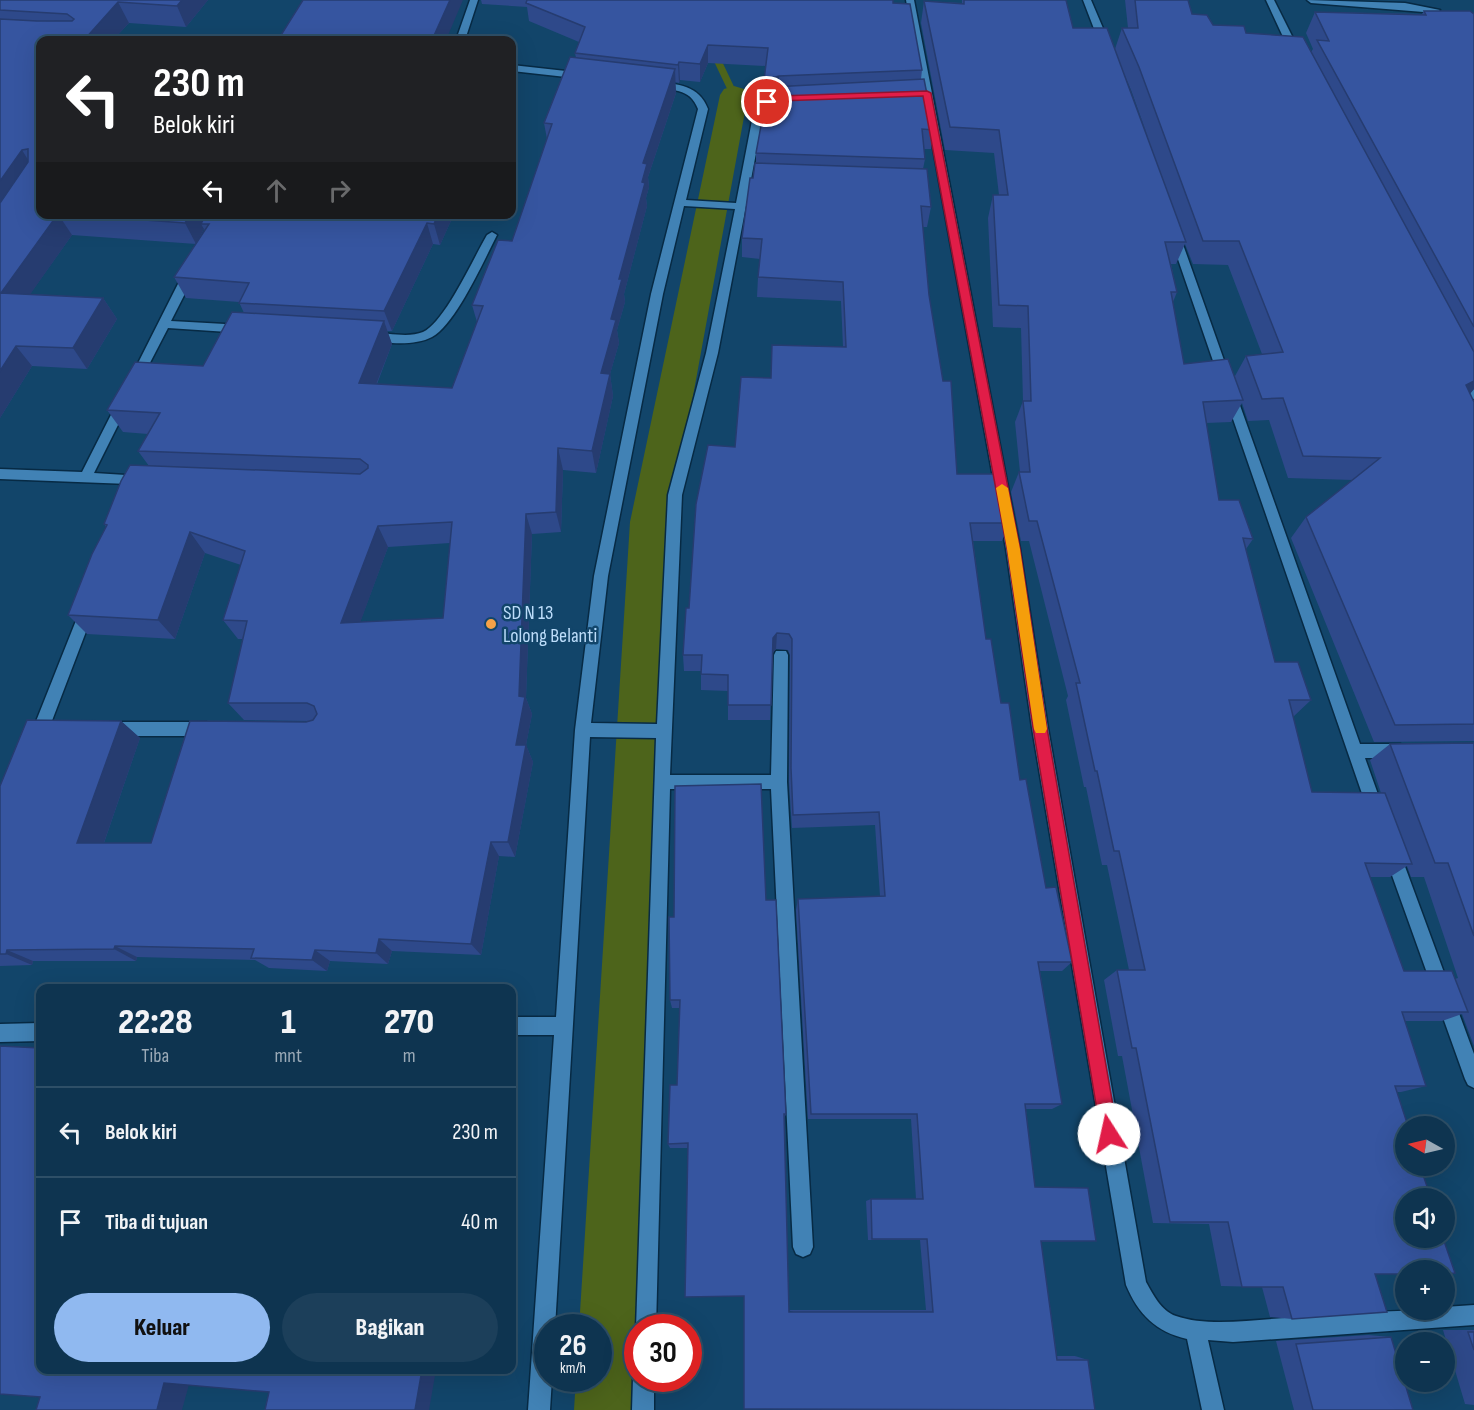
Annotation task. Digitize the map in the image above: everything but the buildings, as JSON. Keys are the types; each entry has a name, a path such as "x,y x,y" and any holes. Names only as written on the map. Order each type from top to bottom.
{"street":[{"path":"461,36 474,0"},
{"path":"910,0 921,94 1013,549 1048,774 1136,1285 1148,1308 1166,1323 1195,1330 1233,1332 1474,1315"},
{"path":"1087,0 1111,60"},
{"path":"1270,0 1301,63"},
{"path":"1311,0 1405,6 1436,10 1446,17"},
{"path":"1431,0 1436,10"},
{"path":"516,68 597,78"},
{"path":"539,1410 562,1026 583,730 601,576 657,294 688,203 703,109 700,97 690,90 642,83"},
{"path":"646,1314 662,783 660,730 675,495 712,353 736,206 750,178 761,105 778,99 801,98"},
{"path":"688,203 736,206"},
{"path":"1170,224 1385,836 1474,1079"},
{"path":"363,336 399,338 430,334 444,321 492,235"},
{"path":"85,478 195,264"},
{"path":"164,324 258,330"},
{"path":"1458,366 1474,395"},
{"path":"0,474 143,479 129,500"},
{"path":"33,750 47,728 92,598"},
{"path":"781,655 778,782 803,1247"},
{"path":"99,728 226,729"},
{"path":"583,730 660,730"},
{"path":"1355,751 1414,751"},
{"path":"662,783 778,782"},
{"path":"516,1026 562,1026"},
{"path":"0,1033 36,1032"},
{"path":"1195,1330 1213,1410"},
{"path":"643,1410 644,1392"}],"waterway":[{"path":"715,48 714,53 734,95"},
{"path":"606,1410 650,522 734,95"}],"slow traffic":[{"path":"1002,488 1040,729"}],"place":[{"name":"SD N 13 Lolong Belanti","path":"491,624"}],"route":[{"path":"767,102 778,99 927,93 1013,549 1040,728 1109,1134"}]}
